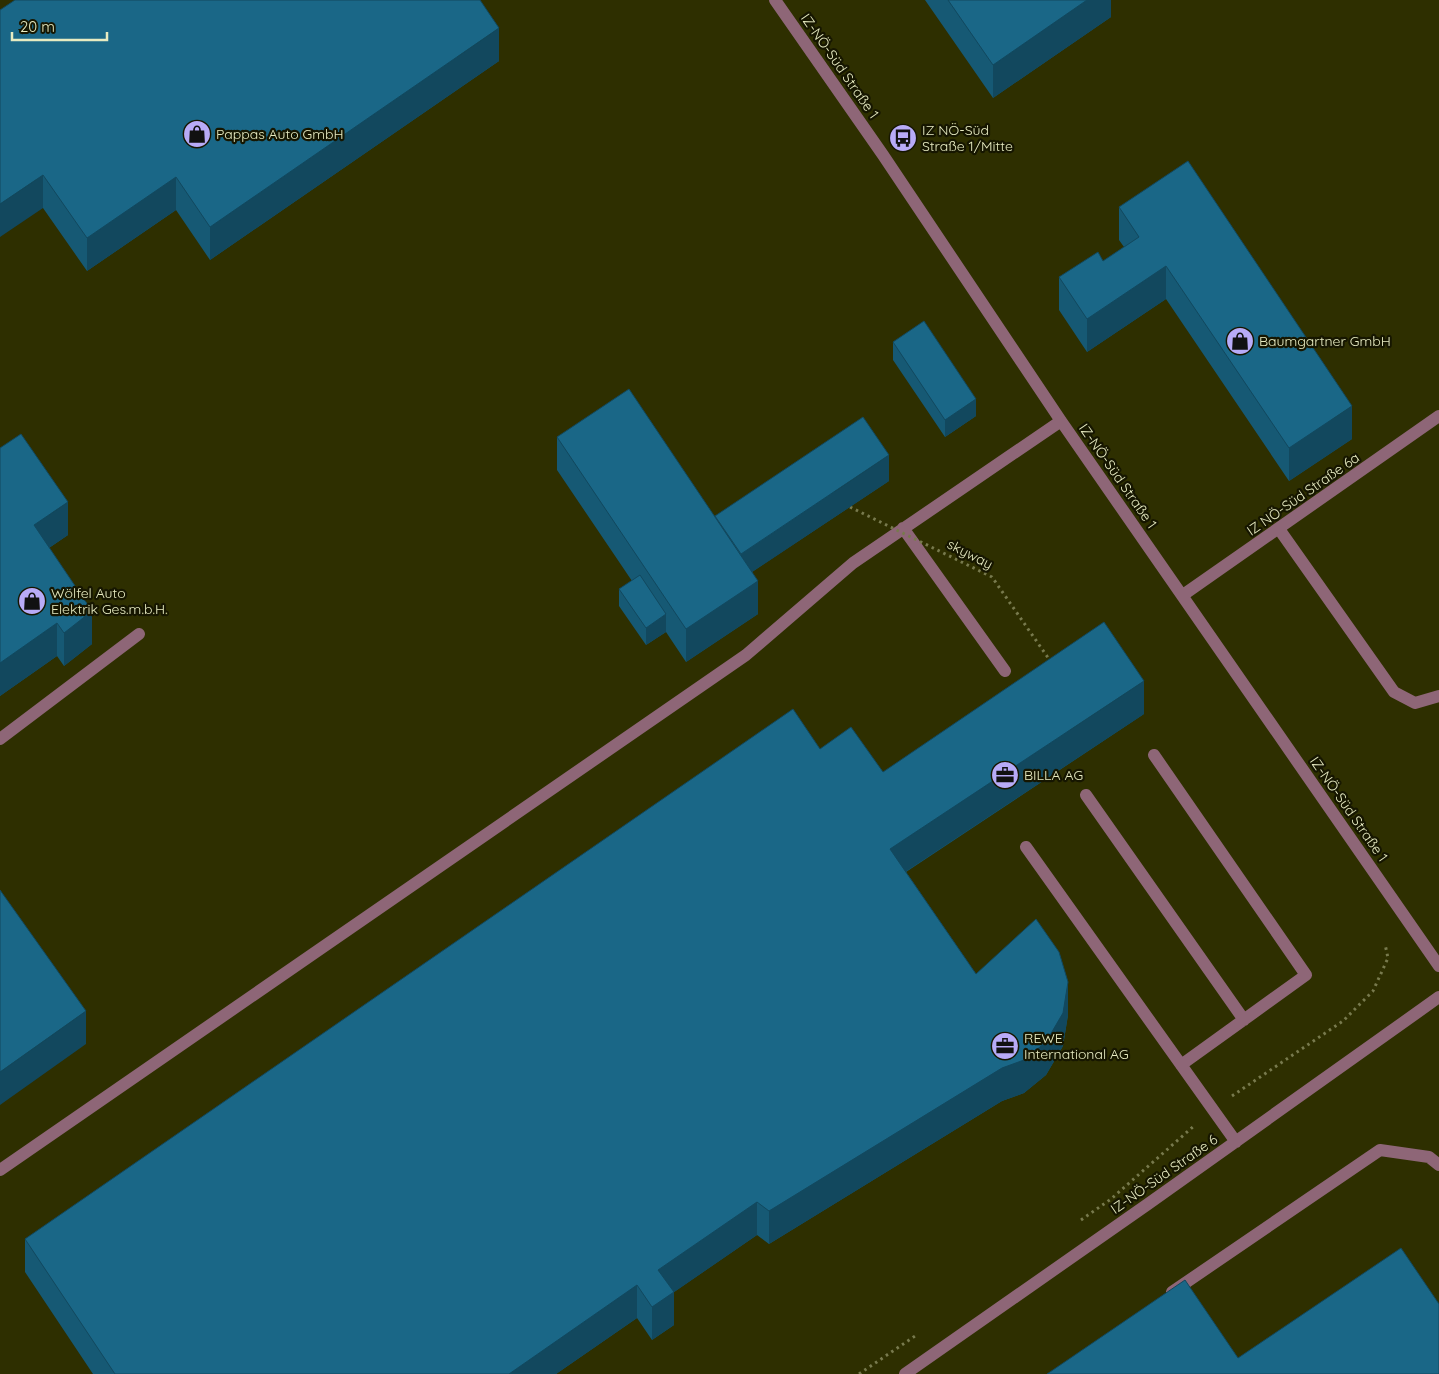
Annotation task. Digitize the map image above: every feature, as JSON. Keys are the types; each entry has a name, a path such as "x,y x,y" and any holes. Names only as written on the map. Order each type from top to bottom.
{"street":[{"name":"IZ-NÖ-Süd Straße 1","path":"775,0 883,155 1061,421 1183,594 1439,966"},
{"name":"IZ NÖ-Süd Straße 6a","path":"1183,594 1439,416"},
{"path":"0,1170 746,655 853,563 1061,421"},
{"path":"903,528 1005,672"},
{"path":"1279,529 1394,692 1415,702 1439,696"},
{"path":"0,739 139,634"},
{"path":"1154,755 1306,975 1181,1065"},
{"path":"1086,795 1244,1020"},
{"path":"1026,847 1236,1142"},
{"name":"IZ-NÖ-Süd Straße 6","path":"905,1374 1439,997"},
{"path":"1159,1301 1380,1150 1428,1157 1439,1165"}],"path":[{"name":"skyway","path":"850,507 992,577 1054,666"},
{"path":"1079,1221 1111,1198 1212,1110 1343,1021 1373,991 1388,958 1385,944"},
{"path":"859,1374 922,1332"}],"building":[{"name":"Pappas Auto GmbH","path":"15,0 480,0 499,28 210,227 176,177 87,238 43,175 0,204 0,10"},
{"path":"948,0 1087,0 993,65"},
{"name":"Baumgartner GmbH","path":"1188,161 1352,406 1289,448 1166,266 1087,319 1059,277 1098,252 1103,261 1139,237 1119,207"},
{"path":"924,321 976,399 945,420 893,342"},
{"path":"629,389 758,581 686,629 557,437"},
{"path":"863,417 889,455 741,554 715,516"},
{"name":"Wölfel Auto Elektrik Ges.m.b.H.","path":"21,434 68,502 34,525 92,611 64,633 57,623 0,663 0,448"},
{"path":"640,575 666,614 646,628 619,589"},
{"path":"1104,622 1144,681 890,849 976,974 1036,919 1059,952 1068,982 1063,1013 1046,1042 1024,1060 1002,1068 769,1211 757,1202 658,1270 674,1292 652,1307 637,1285 509,1374 115,1374 25,1239 793,709 820,749 851,727 883,772"},
{"path":"0,890 86,1011 0,1072"},
{"path":"1401,1248 1439,1304 1439,1374 1047,1374 1185,1280 1238,1358"}],"place":[{"name":"Pappas Auto GmbH","path":"197,134"},
{"name":"IZ NÖ-Süd Straße 1/Mitte","path":"903,138"},
{"name":"Baumgartner GmbH","path":"1240,341"},
{"name":"Wölfel Auto Elektrik Ges.m.b.H.","path":"32,601"},
{"name":"BILLA AG","path":"1005,775"},
{"name":"REWE International AG","path":"1005,1046"}]}
